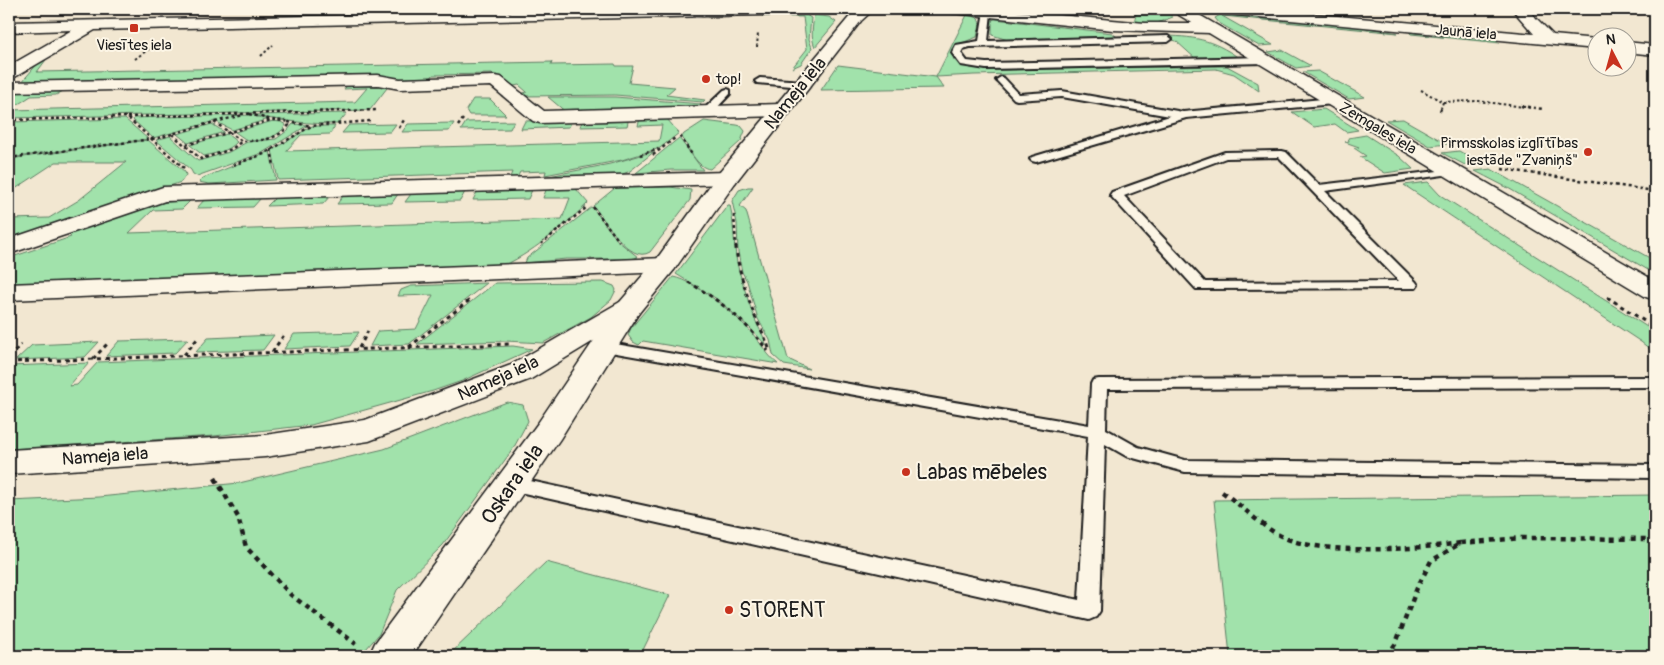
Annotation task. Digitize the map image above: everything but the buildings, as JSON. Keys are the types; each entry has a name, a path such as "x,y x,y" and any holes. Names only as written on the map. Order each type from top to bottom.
{"street":[{"path":"9,27 75,24 94,18 850,9"},
{"name":"Nameja iela","path":"9,462 265,446 369,430 521,372 629,308 665,265 727,178 781,110 856,18 867,9"},
{"path":"953,9 1133,34 1213,18"},
{"path":"1179,9 1186,9"},
{"name":"Zemgales iela","path":"1179,9 1213,18 1265,60 1655,292"},
{"path":"1519,9 1548,39"},
{"path":"9,73 94,18"},
{"name":"Jaunā iela","path":"1213,18 1586,43"},
{"path":"1636,48 1655,50"},
{"path":"9,87 378,80 400,84 495,81 540,116 781,110"},
{"path":"9,247 163,194 727,178"},
{"path":"9,292 665,265"},
{"name":"Oskara iela","path":"375,652 512,484 629,308"}],"lane":[{"path":"983,43 987,13"},
{"path":"1168,39 1133,34 961,45 956,51 957,56 964,63 992,66 1265,60"},
{"path":"1001,80 1017,97 1062,94 1184,115"},
{"path":"760,81 803,84"},
{"path":"707,112 727,92"},
{"path":"1036,159 1184,115 1333,101"},
{"path":"1282,154 1316,189 1410,285 1201,286 1116,195 1226,155 1282,154"},
{"path":"1316,189 1450,171"},
{"path":"604,347 1096,432 1132,452 1185,466 1655,472"},
{"path":"512,484 1088,611 1099,384 1655,382"}],"path":[{"path":"756,47 758,33"},
{"path":"135,59 152,45"},
{"path":"1421,90 1443,102 1478,100 1543,109"},
{"path":"1440,111 1443,102"},
{"path":"9,120 378,110"},
{"path":"621,181 707,112"},
{"path":"571,182 625,247 639,256 665,265 674,276 704,291 754,333 771,356 766,338 756,319 736,252 736,224 727,178 704,169 664,113"},
{"path":"9,158 151,139 248,114 311,126 370,121"},
{"path":"127,117 187,171 192,180 204,193"},
{"path":"458,126 463,119"},
{"path":"185,145 274,120"},
{"path":"399,128 404,120"},
{"path":"214,122 242,141 276,137 288,127 288,122"},
{"path":"340,130 344,124"},
{"path":"228,167 264,154 311,126"},
{"path":"172,134 201,159 232,150 242,141"},
{"path":"1497,169 1655,191"},
{"path":"409,347 591,204"},
{"path":"358,349 368,331"},
{"path":"272,352 284,335"},
{"path":"184,355 198,338"},
{"path":"93,359 109,342"},
{"path":"9,362 532,343 562,347"},
{"path":"9,357 21,345"},
{"path":"198,450 238,517 246,547 291,595 344,637 375,652"},
{"path":"1214,488 1235,500 1271,531 1285,538 1318,548 1425,548 1522,538 1655,539"},
{"path":"1387,656 1396,643 1417,588 1431,561 1462,543"}],"green space":[{"path":"900,9 950,11 970,15 978,18 980,24 977,37 954,46 951,50 954,60 968,67 1000,70 1227,66 1258,83 1259,91 1234,74 1216,69 936,77 967,15"},
{"path":"1137,9 1163,9 1173,17 1154,24 1134,23"},
{"path":"806,15 811,18 809,39 812,48 801,64 792,68 807,49 803,17 762,16"},
{"path":"814,15 829,17 836,22 815,47 812,35"},
{"path":"1220,15 1243,15 1356,26 1398,33 1222,16 1273,45 1259,46 1219,23 1215,18"},
{"path":"992,20 1112,33 1116,36 1008,40 992,35"},
{"path":"1409,32 1443,37 1442,35 1492,39 1500,43 1411,34"},
{"path":"1160,36 1202,40 1220,47 1239,58 1197,60 1176,41"},
{"path":"1282,50 1311,66 1296,68 1268,52"},
{"path":"48,57 37,72 552,62 551,65 615,64 616,66 633,66 629,83 675,87 666,95 705,100 703,102 615,95 523,96 520,94 527,92 519,85 514,86 492,74 433,75 429,81 21,83 38,63"},
{"path":"838,65 936,77 944,88 821,90"},
{"path":"1318,71 1365,97 1349,99 1303,72"},
{"path":"369,82 387,88 370,110 9,118 9,110 355,102 367,88 344,89 349,83"},
{"path":"67,89 56,95 31,96 9,110 9,98 12,90"},
{"path":"548,97 615,97 701,104 696,108 567,113"},
{"path":"473,99 490,99 506,115 469,115 466,110"},
{"path":"1324,109 1358,130 1346,132 1335,124 1314,127 1292,112"},
{"path":"347,113 338,124 296,122 254,116 269,119 232,130 215,121 153,138 133,120 134,118 161,117"},
{"path":"629,118 627,126 580,127 583,119"},
{"path":"640,118 667,119 679,133 660,148 622,160 545,175 546,171 520,172 516,180 509,180 512,172 278,180 272,150 312,126 335,126 330,134 301,135 286,151 659,141 662,125 638,126"},
{"path":"125,119 148,139 9,158 9,122"},
{"path":"1403,119 1447,144 1430,146 1386,120"},
{"path":"572,120 569,127 521,129 525,121"},
{"path":"273,121 286,125 279,133 262,140 245,139 235,132"},
{"path":"514,121 510,129 461,130 466,122"},
{"path":"704,121 737,125 741,126 745,131 741,141 710,169 705,168 697,161 682,137"},
{"path":"454,123 449,131 402,132 408,124"},
{"path":"212,124 224,132 188,143 177,134"},
{"path":"293,124 308,125 262,153 197,176 156,140 170,136 198,161 229,152 247,142 276,139"},
{"path":"396,124 390,132 342,133 349,125"},
{"path":"227,134 237,142 221,152 204,156 190,145"},
{"path":"1366,135 1399,156 1413,169 1385,173 1360,157 1366,156 1354,148 1359,147 1345,142 1349,141 1348,138"},
{"path":"679,138 703,170 636,173"},
{"path":"148,140 185,172 186,175 181,182 9,243 9,219 49,218 79,200 126,162 56,162 9,193 9,159"},
{"path":"270,151 276,180 209,184 199,182 203,178"},
{"path":"655,151 630,171 618,176 544,177 610,164"},
{"path":"1459,151 1484,165 1465,165 1442,153"},
{"path":"1491,169 1655,261 1655,274 1508,188 1475,171"},
{"path":"1428,182 1440,195 1655,332 1655,353 1404,185"},
{"path":"670,187 691,190 690,200 650,252 642,254 634,252 626,246 593,206 615,188"},
{"path":"753,187 740,206 746,211 788,359 809,369 784,365 773,355 770,340 758,319 747,281 742,272 738,252 737,223 732,201 739,190"},
{"path":"576,189 588,203 534,248 501,266 176,277 143,283 9,287 9,258 71,237 66,232 158,203 191,200 182,209 153,210 129,233 562,219 570,198 543,198 546,190"},
{"path":"532,190 528,199 473,200 477,192"},
{"path":"465,192 460,201 405,202 411,194"},
{"path":"398,194 392,203 337,204 343,196"},
{"path":"330,196 323,204 267,206 275,198"},
{"path":"261,198 253,207 197,208 205,199"},
{"path":"728,205 730,205 732,213 739,271 766,345 717,299 676,274"},
{"path":"592,207 618,241 638,257 631,259 566,259 525,263 527,258"},
{"path":"673,277 683,280 706,293 730,311 778,364 643,341 639,345 633,342 628,335 631,328"},
{"path":"603,282 614,286 616,290 611,300 591,317 543,343 506,341 417,344 495,283"},
{"path":"487,283 409,344 370,346 378,331 416,329 433,295 398,296 401,290 411,286"},
{"path":"359,332 350,346 284,349 294,334"},
{"path":"274,335 263,350 196,352 208,338"},
{"path":"188,339 175,353 106,356 119,341"},
{"path":"99,342 85,357 16,360 32,345"},
{"path":"513,346 532,349 462,381 433,391 311,425 214,436 9,449 9,366 89,363 69,386 77,385 98,362"},
{"path":"507,402 523,405 528,421 513,449 443,545 397,590 379,634 360,656 9,656 9,501 99,497 239,483 384,449"},
{"path":"1655,495 1655,656 1230,656 1214,500"},
{"path":"546,562 670,595 640,656 448,656"}],"place":[{"name":"Viesītes iela","path":"134,28"},
{"name":"top!","path":"706,79"},
{"name":"Pirmsskolas izglītības iestāde \"Zvaniņš\"","path":"1588,152"},
{"name":"Labas mēbeles","path":"906,472"},
{"name":"STORENT","path":"729,610"}]}
